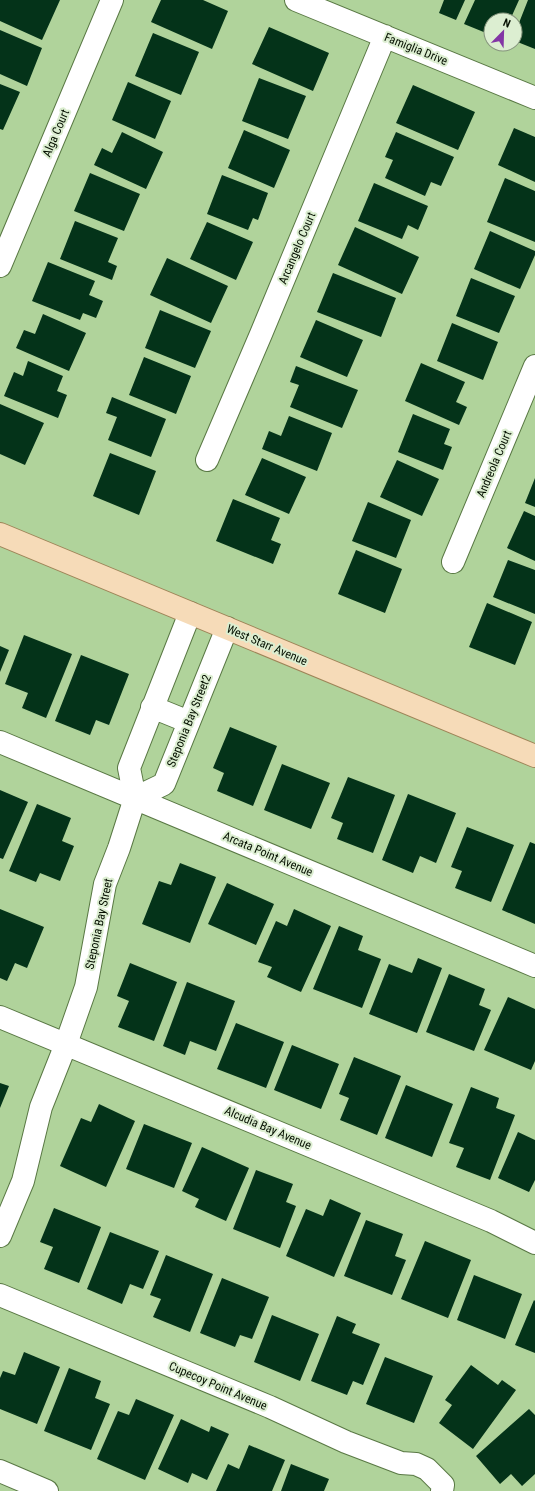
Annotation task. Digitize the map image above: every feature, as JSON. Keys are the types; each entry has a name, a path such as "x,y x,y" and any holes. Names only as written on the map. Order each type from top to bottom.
{"main road":[{"name":"West Starr Avenue","path":"0,534 535,756"}],"street":[{"name":"Alga Court","path":"0,266 112,0"},
{"name":"Famiglia Drive","path":"296,0 535,98"},
{"name":"Arcangelo Court","path":"207,460 385,36"},
{"name":"Andreola Court","path":"453,562 535,366"},
{"name":"Steponia Bay Street","path":"0,1236 23,1181 41,1107 66,1044 86,987 105,884 119,848 135,798 129,768 190,613"},
{"name":"Steponia Bay Street2","path":"135,798 164,784 227,628"},
{"path":"152,707 188,722"},
{"name":"Arcata Point Avenue","path":"0,742 535,966"},
{"name":"Alcudia Bay Avenue","path":"0,1017 491,1221 535,1242"},
{"name":"Cupecoy Point Avenue","path":"0,1296 270,1407 346,1442 401,1463 416,1464 427,1469 438,1483"},
{"path":"0,1471 47,1491"}],"building":[{"path":"0,0 60,0 42,40 0,21"},
{"path":"161,0 203,0 228,11 212,49 151,22"},
{"path":"444,0 465,0 456,20 439,13"},
{"path":"475,0 519,0 514,12 483,12 483,32 464,24"},
{"path":"528,0 535,0 535,49 523,44 523,13"},
{"path":"269,27 329,53 313,91 252,64"},
{"path":"0,30 42,48 27,86 0,74"},
{"path":"153,33 199,52 181,95 135,76"},
{"path":"259,78 306,96 288,139 242,121"},
{"path":"128,82 171,101 155,139 112,120"},
{"path":"0,84 20,92 3,130 0,129"},
{"path":"413,85 475,112 458,150 396,123"},
{"path":"514,128 535,137 535,182 498,165"},
{"path":"244,130 290,150 274,188 228,168"},
{"path":"122,132 163,152 146,189 94,165 102,148 112,153"},
{"path":"396,132 454,157 441,186 431,182 425,196 385,178 393,160 385,157"},
{"path":"90,173 140,194 124,231 74,211"},
{"path":"222,175 268,193 258,220 253,218 248,230 207,214"},
{"path":"505,178 535,191 535,242 487,222"},
{"path":"374,183 428,206 418,230 408,225 402,239 358,221"},
{"path":"75,221 118,238 108,262 117,266 112,280 60,259"},
{"path":"207,222 253,242 236,280 190,259"},
{"path":"355,227 419,257 402,294 338,265"},
{"path":"490,231 535,251 535,255 520,289 474,269"},
{"path":"167,258 228,286 211,323 150,295"},
{"path":"48,262 95,281 89,295 103,301 96,318 83,313 80,320 32,301"},
{"path":"333,273 396,298 381,337 317,312"},
{"path":"471,278 515,296 499,333 456,316"},
{"path":"160,310 211,331 195,368 145,348"},
{"path":"43,314 86,333 69,371 16,348 24,330 35,334"},
{"path":"316,320 363,340 347,377 300,357"},
{"path":"452,323 498,342 483,380 437,361"},
{"path":"144,357 191,376 176,414 129,395"},
{"path":"28,361 63,376 57,391 67,395 58,418 4,396 14,372 23,376"},
{"path":"421,363 465,382 456,402 467,407 459,425 405,401"},
{"path":"296,366 358,390 342,428 290,407 299,385 290,382"},
{"path":"112,397 166,419 151,457 108,440 117,417 106,413"},
{"path":"0,404 44,423 25,465 0,454"},
{"path":"413,414 450,429 444,444 452,447 443,470 398,452"},
{"path":"289,416 332,433 317,471 262,449 269,431 281,436"},
{"path":"110,453 156,471 139,515 93,496"},
{"path":"262,458 306,477 289,514 245,495"},
{"path":"397,460 439,479 422,516 380,497"},
{"path":"535,478 535,507 525,503"},
{"path":"233,499 280,518 271,540 281,544 273,564 216,541"},
{"path":"368,502 411,520 396,558 352,541"},
{"path":"524,511 535,516 535,561 507,548"},
{"path":"356,550 402,569 385,613 338,594"},
{"path":"508,560 535,570 535,614 493,597"},
{"path":"487,603 532,622 515,665 469,647"},
{"path":"24,635 72,654 46,718 22,708 28,693 5,684"},
{"path":"0,646 9,650 0,672"},
{"path":"81,655 129,674 109,725 96,720 90,735 55,721"},
{"path":"230,727 277,746 253,806 217,791 224,773 213,768"},
{"path":"282,764 330,783 311,829 264,810"},
{"path":"348,777 395,795 373,853 337,839 343,823 331,818"},
{"path":"0,790 28,802 3,859 0,858"},
{"path":"408,794 456,813 436,863 420,856 413,873 382,860"},
{"path":"37,804 71,818 62,841 74,846 60,881 40,873 36,882 9,871"},
{"path":"467,827 514,845 491,902 455,888 462,871 451,867"},
{"path":"530,842 535,844 535,924 502,910"},
{"path":"180,863 216,877 190,943 142,924 159,881 171,885"},
{"path":"227,883 274,904 256,945 208,924"},
{"path":"0,909 44,927 27,968 15,963 7,981 0,978"},
{"path":"294,909 331,926 301,992 267,977 272,967 258,962 276,921 287,926"},
{"path":"339,926 363,936 358,950 381,959 362,1008 313,989"},
{"path":"418,958 442,968 417,1033 369,1014 389,964 412,973"},
{"path":"130,963 177,982 154,1041 118,1027 129,1001 117,996"},
{"path":"449,974 485,989 479,1005 491,1010 474,1051 426,1032"},
{"path":"187,982 235,1001 216,1051 190,1041 185,1055 163,1046"},
{"path":"508,997 535,1009 535,1061 531,1070 484,1050"},
{"path":"236,1023 284,1042 266,1088 217,1069"},
{"path":"292,1045 339,1064 321,1109 274,1090"},
{"path":"354,1057 401,1076 377,1135 340,1120 349,1098 339,1094"},
{"path":"0,1083 9,1086 0,1108"},
{"path":"406,1085 453,1104 432,1157 385,1138"},
{"path":"471,1087 499,1098 496,1108 515,1115 490,1180 456,1167 464,1148 449,1143"},
{"path":"99,1104 135,1121 106,1187 60,1166 81,1118 91,1122"},
{"path":"144,1124 192,1143 174,1188 126,1169"},
{"path":"518,1132 535,1140 535,1180 529,1192 498,1178"},
{"path":"202,1147 249,1168 226,1221 195,1207 199,1199 182,1191"},
{"path":"256,1170 293,1184 286,1202 296,1206 280,1248 233,1229"},
{"path":"330,1199 361,1213 334,1277 286,1256 306,1209 323,1216"},
{"path":"54,1208 101,1227 79,1283 44,1269 53,1247 40,1242"},
{"path":"366,1220 403,1234 395,1256 406,1260 392,1295 344,1276"},
{"path":"110,1232 159,1251 143,1289 130,1284 122,1304 87,1289"},
{"path":"425,1241 471,1260 448,1318 401,1299"},
{"path":"166,1255 213,1274 190,1332 153,1317 161,1299 150,1295"},
{"path":"474,1275 522,1294 505,1339 457,1320"},
{"path":"222,1278 269,1297 252,1339 240,1335 235,1347 200,1333"},
{"path":"534,1300 535,1301 535,1353 515,1345"},
{"path":"272,1315 319,1334 300,1381 254,1362"},
{"path":"337,1316 356,1324 352,1333 380,1344 363,1385 353,1381 347,1395 311,1381"},
{"path":"24,1352 60,1367 37,1424 0,1409 0,1378 3,1371 15,1375"},
{"path":"385,1357 433,1376 414,1423 366,1404"},
{"path":"471,1365 498,1385 502,1380 516,1390 473,1449 439,1423 452,1405 445,1400"},
{"path":"69,1368 101,1381 95,1398 110,1404 91,1450 44,1431"},
{"path":"136,1399 174,1415 145,1480 97,1459 118,1411 129,1415"},
{"path":"529,1409 535,1415 535,1474 522,1486 511,1474 500,1484 476,1456"},
{"path":"181,1419 209,1432 211,1426 229,1434 207,1480 192,1473 188,1483 158,1469"},
{"path":"249,1445 285,1460 272,1491 216,1491 228,1464 239,1469"},
{"path":"291,1464 329,1479 324,1491 281,1491"}]}
